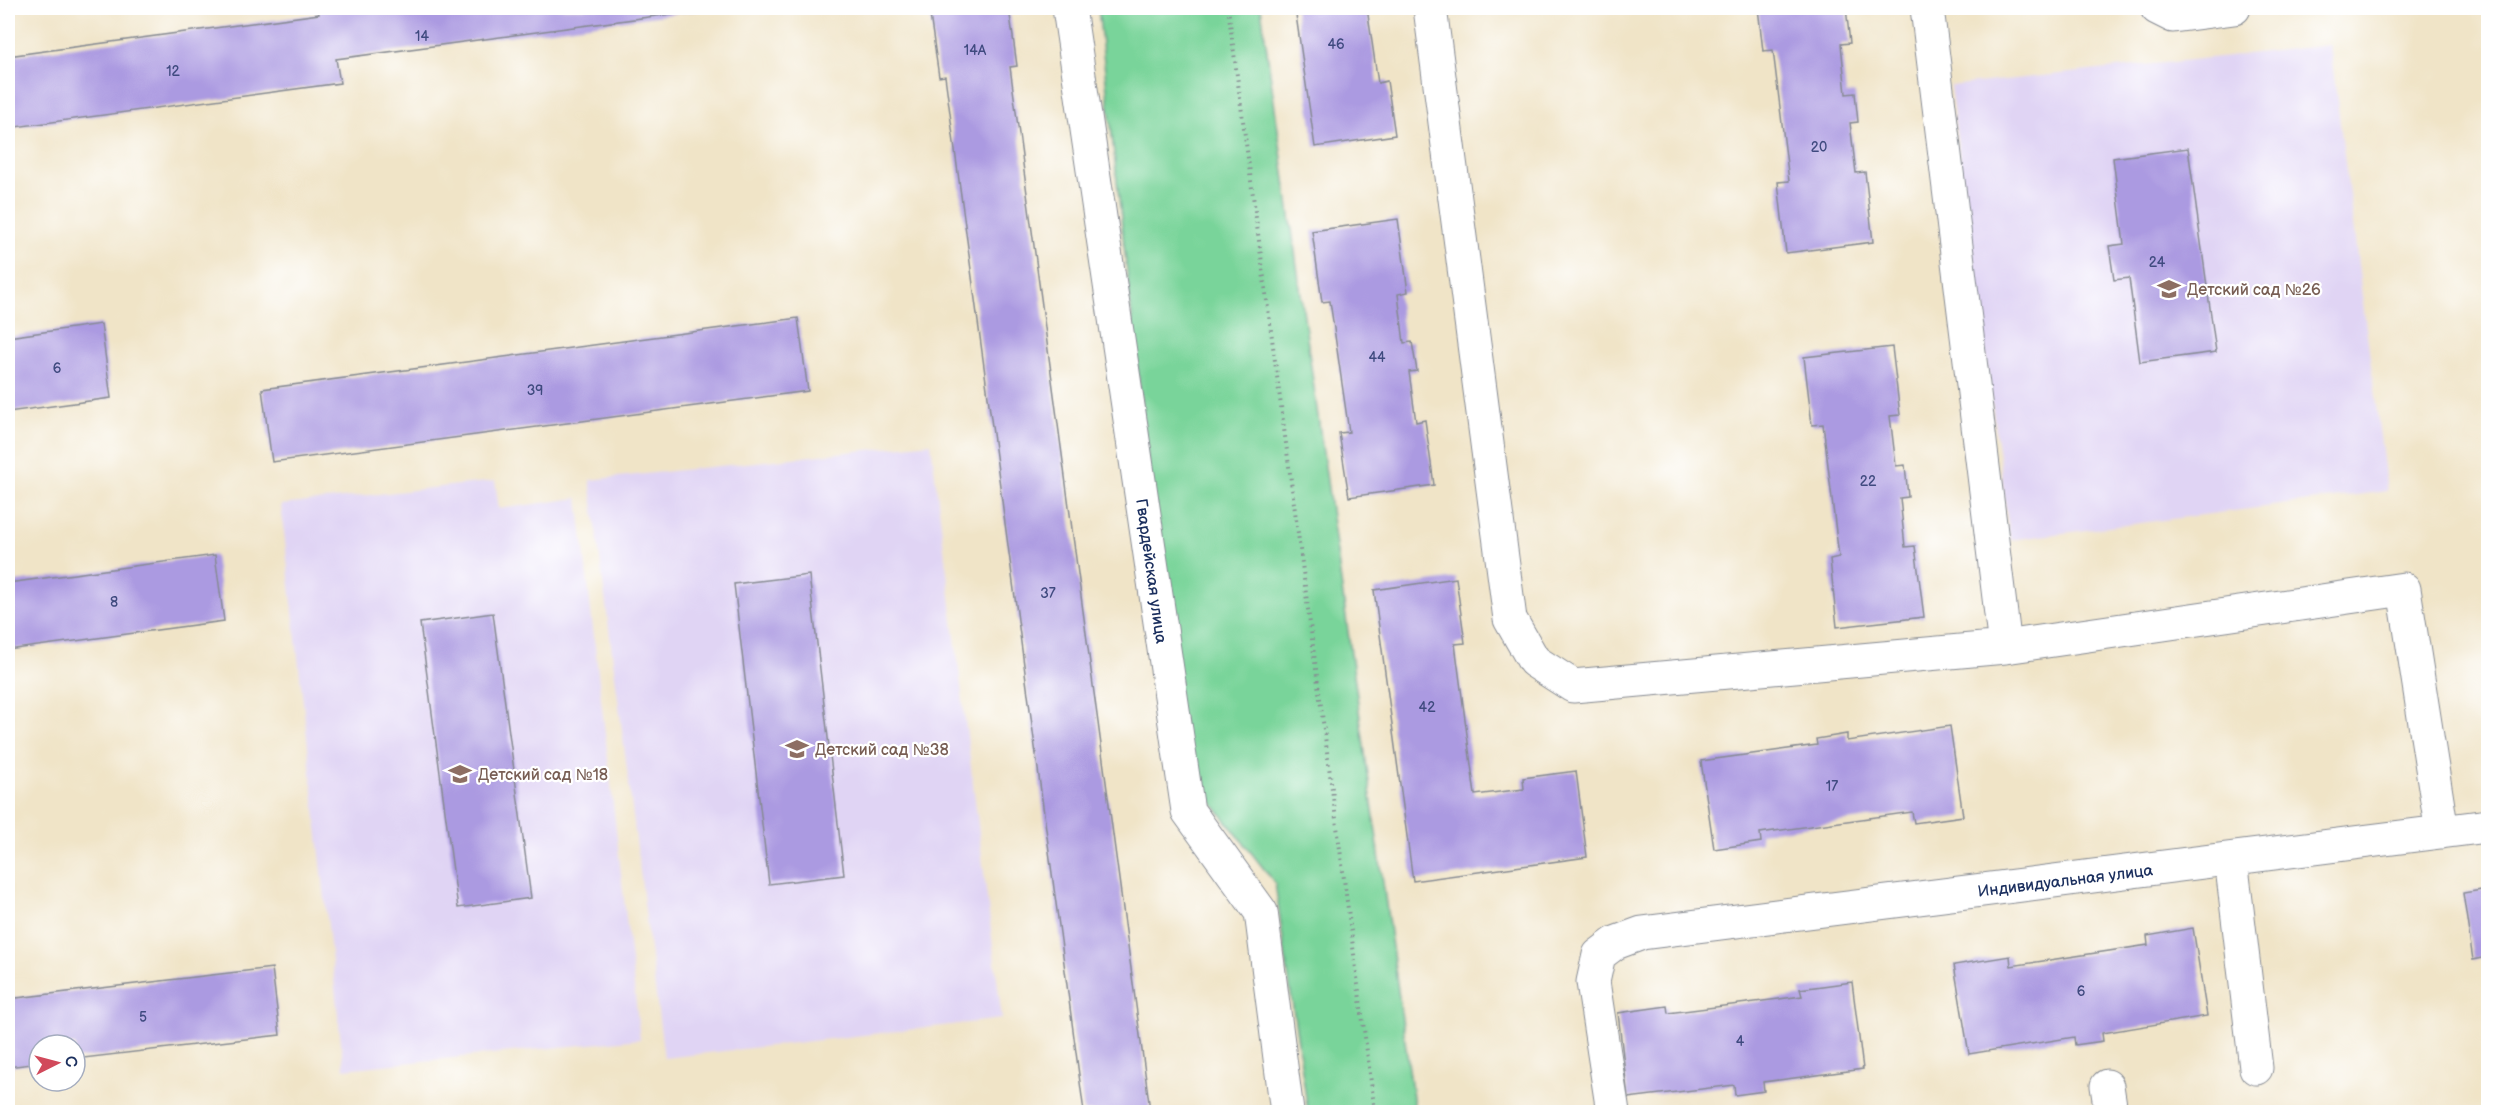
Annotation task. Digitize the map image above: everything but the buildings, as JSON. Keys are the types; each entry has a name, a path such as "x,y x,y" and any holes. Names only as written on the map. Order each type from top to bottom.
{"street":[{"name":"Гвардейская улица","path":"1070,8 1188,811 1261,912 1287,1113"},
{"path":"1430,8 1510,619 1534,660 1574,686 2005,647 2404,589 2442,832"},
{"path":"1927,8 2005,647"},
{"path":"2157,8 2173,16 2234,8"},
{"name":"Индивидуальная улица","path":"1613,1113 1593,981 1599,955 1615,943 1642,933 2488,826"},
{"path":"2231,859 2256,1068"}],"path":[{"path":"1228,8 1375,1113"}],"shaded area":[{"name":"Детский сад №26","path":"2330,45 2387,491 2010,540 1950,86"},
{"name":"Детский сад №38","path":"931,443 1002,1019 664,1058 590,480"},
{"name":"Детский сад №18","path":"495,481 499,509 578,498 640,1039 344,1069 281,505"}],"green space":[{"path":"1098,8 1261,8 1415,1112 1308,1112 1275,883 1181,763"}],"place":[{"name":"Детский сад №26","path":"2169,289"},
{"name":"Детский сад №38","path":"797,749"},
{"name":"Детский сад №18","path":"460,774"}]}
